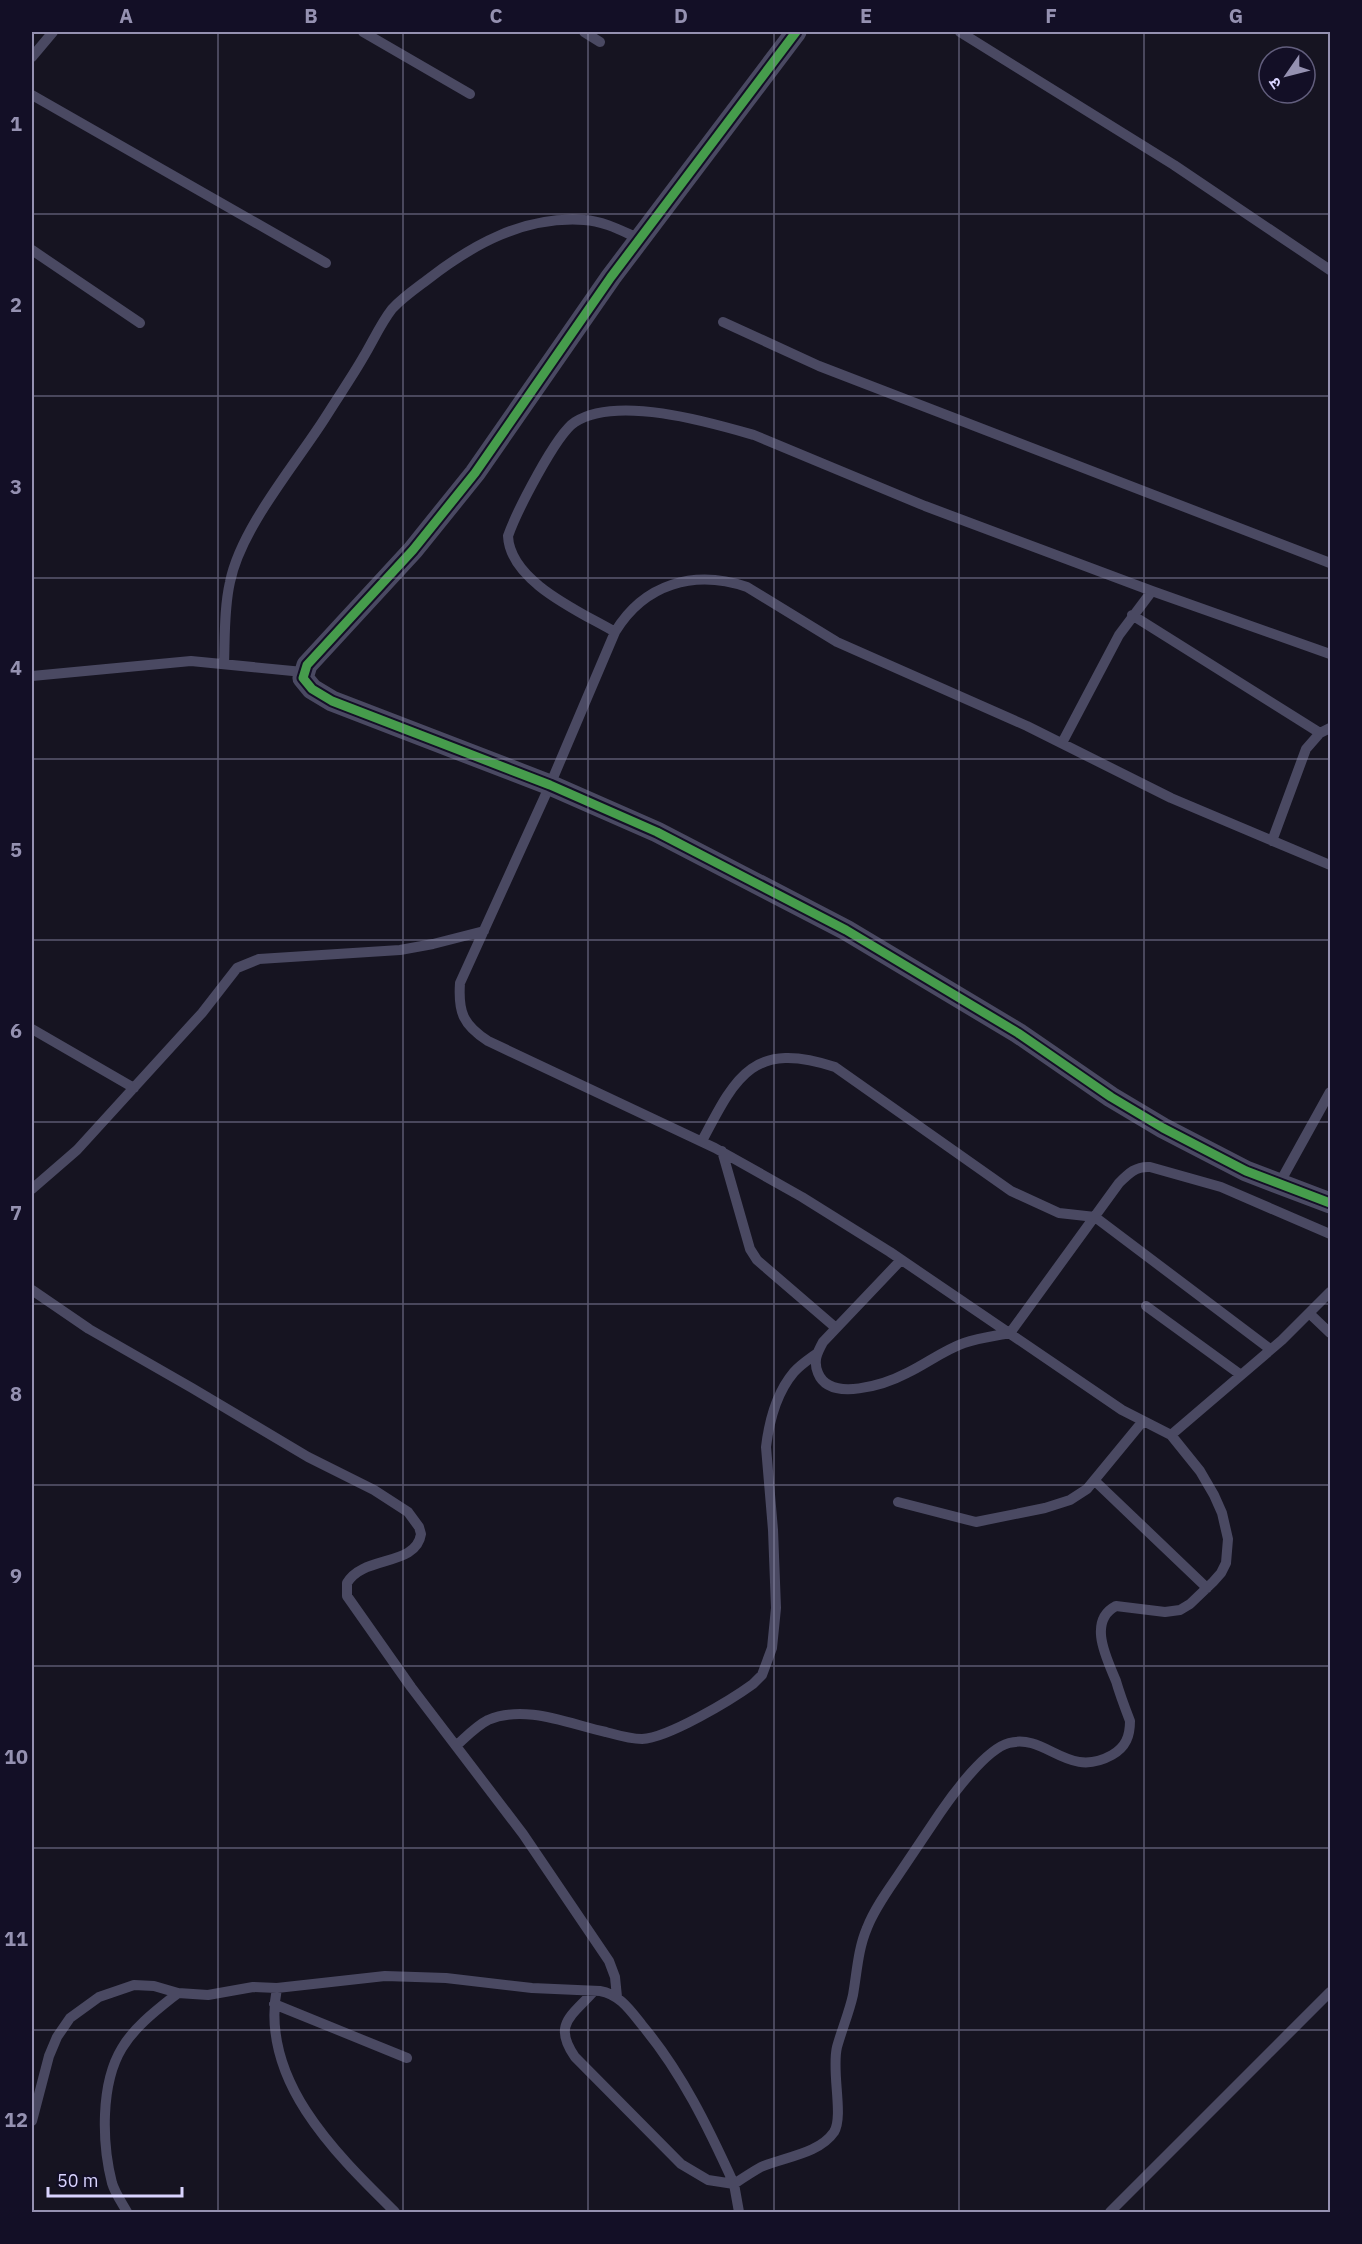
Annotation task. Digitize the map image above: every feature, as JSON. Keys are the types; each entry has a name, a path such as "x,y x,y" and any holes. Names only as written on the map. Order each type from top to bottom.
{"street":[{"path":"796,32 640,238 475,473 412,550 307,665 303,672 306,684 332,700 550,785 657,832 846,930 1018,1033 1111,1097 1163,1128 1246,1171 1330,1203"}],"lane":[{"path":"32,57 53,32"},
{"path":"363,32 470,94"},
{"path":"584,32 600,42"},
{"path":"960,32 1174,165 1330,270"},
{"path":"32,95 326,263"},
{"path":"224,664 230,582 247,536 307,447 386,319 398,304 454,258 488,239 514,230 563,220 584,220 597,221 640,238"},
{"path":"32,250 140,323"},
{"path":"723,322 819,366 1330,563"},
{"path":"615,632 549,593 531,578 514,560 508,536 556,442 568,427 587,416 622,410 651,412 754,435 926,506 1152,591 1330,654"},
{"path":"594,1991 565,2026 565,2040 572,2052 681,2164 708,2180 734,2184 762,2167 814,2148 834,2132 837,2123 835,2060 848,2016 862,1942 867,1928 886,1894 951,1796 991,1754 1009,1743 1031,1744 1073,1762 1084,1763 1095,1762 1116,1752 1127,1741 1130,1721 1102,1646 1102,1625 1106,1616 1116,1606 1166,1612 1180,1610 1221,1573 1228,1553 1226,1530 1214,1495 1200,1471 1172,1436 1122,1410 901,1260 802,1197 722,1151 593,1092 472,1031 463,1017 459,998 460,983 550,785 615,632 635,606 667,586 689,581 732,582 747,587 837,642 1062,743 1171,798 1330,865"},
{"path":"1062,743 1119,635 1152,591"},
{"path":"1132,615 1320,733"},
{"path":"32,676 180,662 303,672"},
{"path":"1272,841 1306,749 1320,733 1330,728"},
{"path":"32,1189 77,1150 202,1013 230,975 245,963 259,959 410,949 484,931"},
{"path":"32,1029 134,1088"},
{"path":"702,1142 727,1094 750,1070 773,1058 816,1061 835,1067 1011,1191 1059,1213 1095,1217 1224,1317 1270,1349"},
{"path":"1279,1184 1330,1092"},
{"path":"722,1151 750,1250 757,1260 836,1328"},
{"path":"816,1354 816,1370 826,1383 835,1388 857,1388 887,1382 966,1343 1010,1333 1126,1175 1141,1167 1150,1167 1221,1187 1330,1234"},
{"path":"456,1746 474,1729 490,1719 514,1715 541,1716 627,1737 652,1737 673,1729 753,1684 762,1675 772,1648 776,1608 773,1530 766,1447 777,1402 788,1380 797,1369 816,1354 823,1342 901,1260"},
{"path":"32,1290 89,1329 308,1457 374,1490 408,1512 419,1527 421,1534 415,1547 398,1557 368,1565 355,1572 346,1583 351,1604 523,1834 609,1961 615,1977 616,1997"},
{"path":"1172,1436 1330,1292"},
{"path":"1146,1306 1241,1375"},
{"path":"1309,1313 1330,1333"},
{"path":"898,1502 968,1521 984,1522 1070,1500 1087,1489 1143,1421"},
{"path":"1095,1480 1207,1588"},
{"path":"32,2121 49,2056 57,2037 75,2013 99,1997 134,1985 154,1986 178,1993 208,1995 253,1987 277,1988 385,1976 446,1978 532,1988 608,1992 633,2013 664,2052 682,2080 702,2115 734,2184 739,2212"},
{"path":"277,1988 274,2027 291,2084 305,2111 321,2135 359,2178 395,2212"},
{"path":"1110,2212 1330,1992"},
{"path":"127,2212 112,2185 104,2118 108,2085 113,2065 122,2047 144,2022 178,1993"},
{"path":"274,2004 407,2058"}],"cycle path":[{"path":"796,32 611,277 475,473 413,550 307,665 303,678 312,689 332,701 550,785 657,832 846,930 1018,1033 1111,1097 1163,1128 1246,1171 1330,1203"}]}
